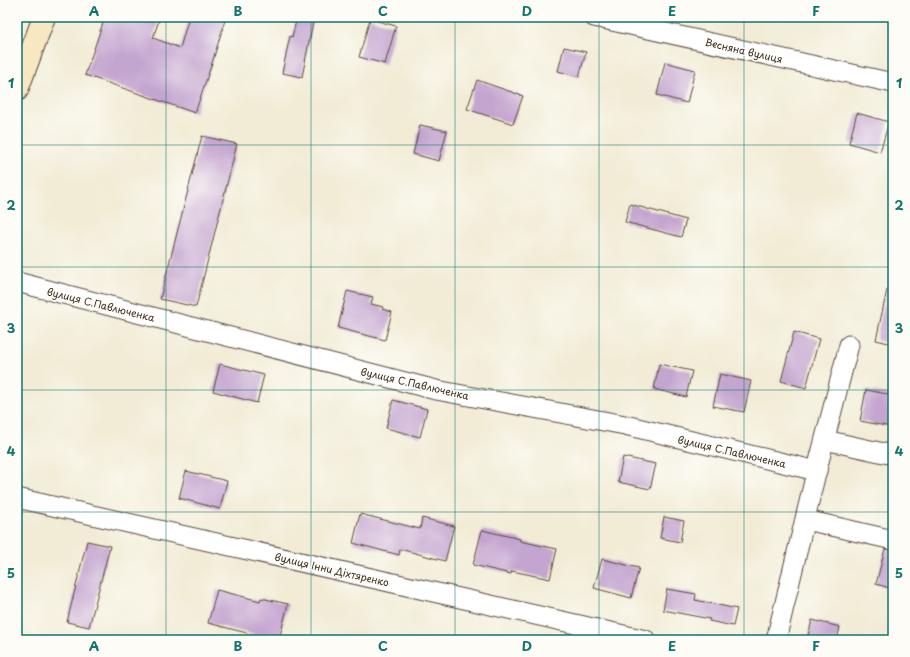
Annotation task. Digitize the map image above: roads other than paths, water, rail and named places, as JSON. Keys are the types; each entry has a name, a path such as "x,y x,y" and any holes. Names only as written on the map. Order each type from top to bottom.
{"street":[{"path":"17,90 44,17"},
{"name":"Весняна вулиця","path":"594,17 893,84"},
{"name":"вулиця С.Павлюченка","path":"17,282 436,390 625,425 817,471"},
{"path":"776,640 817,471 850,345"},
{"path":"825,440 893,455"},
{"name":"вулиця Інни Діхтяренко","path":"17,498 646,640"},
{"path":"806,520 893,540"}]}
